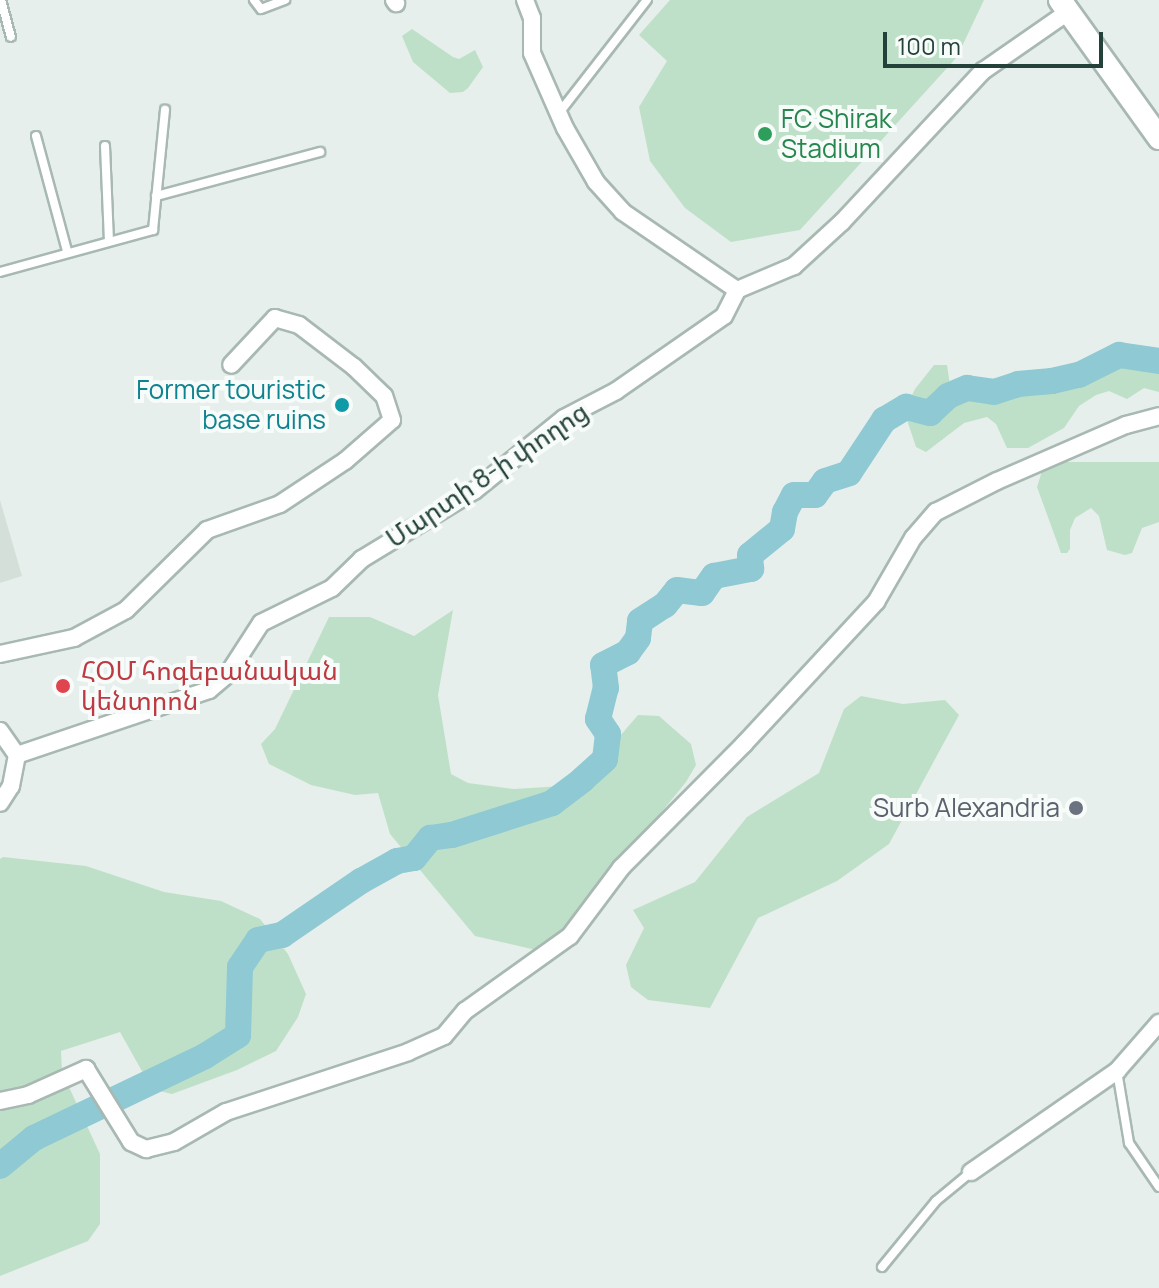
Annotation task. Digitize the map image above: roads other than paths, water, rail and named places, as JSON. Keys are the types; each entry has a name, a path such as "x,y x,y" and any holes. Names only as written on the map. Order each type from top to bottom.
{"main road":[{"path":"1064,6 1159,138"}],"street":[{"path":"525,0 532,18 532,53 558,113 596,182 623,212 737,290 794,266 842,222 983,71 1064,6"},
{"name":"Մարտի 8-ի փողոց","path":"17,755 209,690 228,674 261,623 332,588 362,559 474,491 564,418 616,391 724,316 737,290"},
{"path":"0,654 74,638 126,610 207,530 280,504 345,461 392,420 384,396 354,367 299,325 275,318 231,365"},
{"path":"0,1101 28,1095 86,1069 131,1142 146,1149 174,1142 226,1112 408,1052 444,1036 465,1011 570,936 621,868 744,744 876,602 913,538 936,512 1112,432 1159,416"},
{"path":"0,731 17,755 11,786 0,803"},
{"path":"971,1172 1117,1071 1159,1023"}],"lane":[{"path":"1,0 11,37"},
{"path":"254,0 261,9 285,0"},
{"path":"558,113 647,0"},
{"path":"0,272 67,251 153,230 165,110"},
{"path":"36,136 67,251"},
{"path":"105,146 109,241"},
{"path":"156,196 320,152"},
{"path":"1117,1071 1129,1143 1159,1187"},
{"path":"882,1267 936,1201 971,1172"}],"waterway":[{"path":"0,1166 34,1138 205,1056 238,1035 240,967 258,940 282,935 361,881 397,861 414,858 430,838 452,835 552,803 582,780 605,759 608,734 598,719 606,688 603,665 628,652 638,638 640,621 665,605 677,590 702,593 714,576 751,569 750,555 782,529 785,512 794,495 815,495 825,481 849,473 884,420 906,407 930,413 948,396 967,388 994,392 1018,384 1052,381 1079,375 1119,355 1159,361"}],"place":[{"name":"FC Shirak Stadium","path":"765,134"},
{"name":"Former touristic base ruins","path":"342,405"},
{"name":"ՀՕՄ հոգեբանական կենտրոն","path":"63,686"},
{"name":"Surb Alexandria","path":"1076,808"}]}
